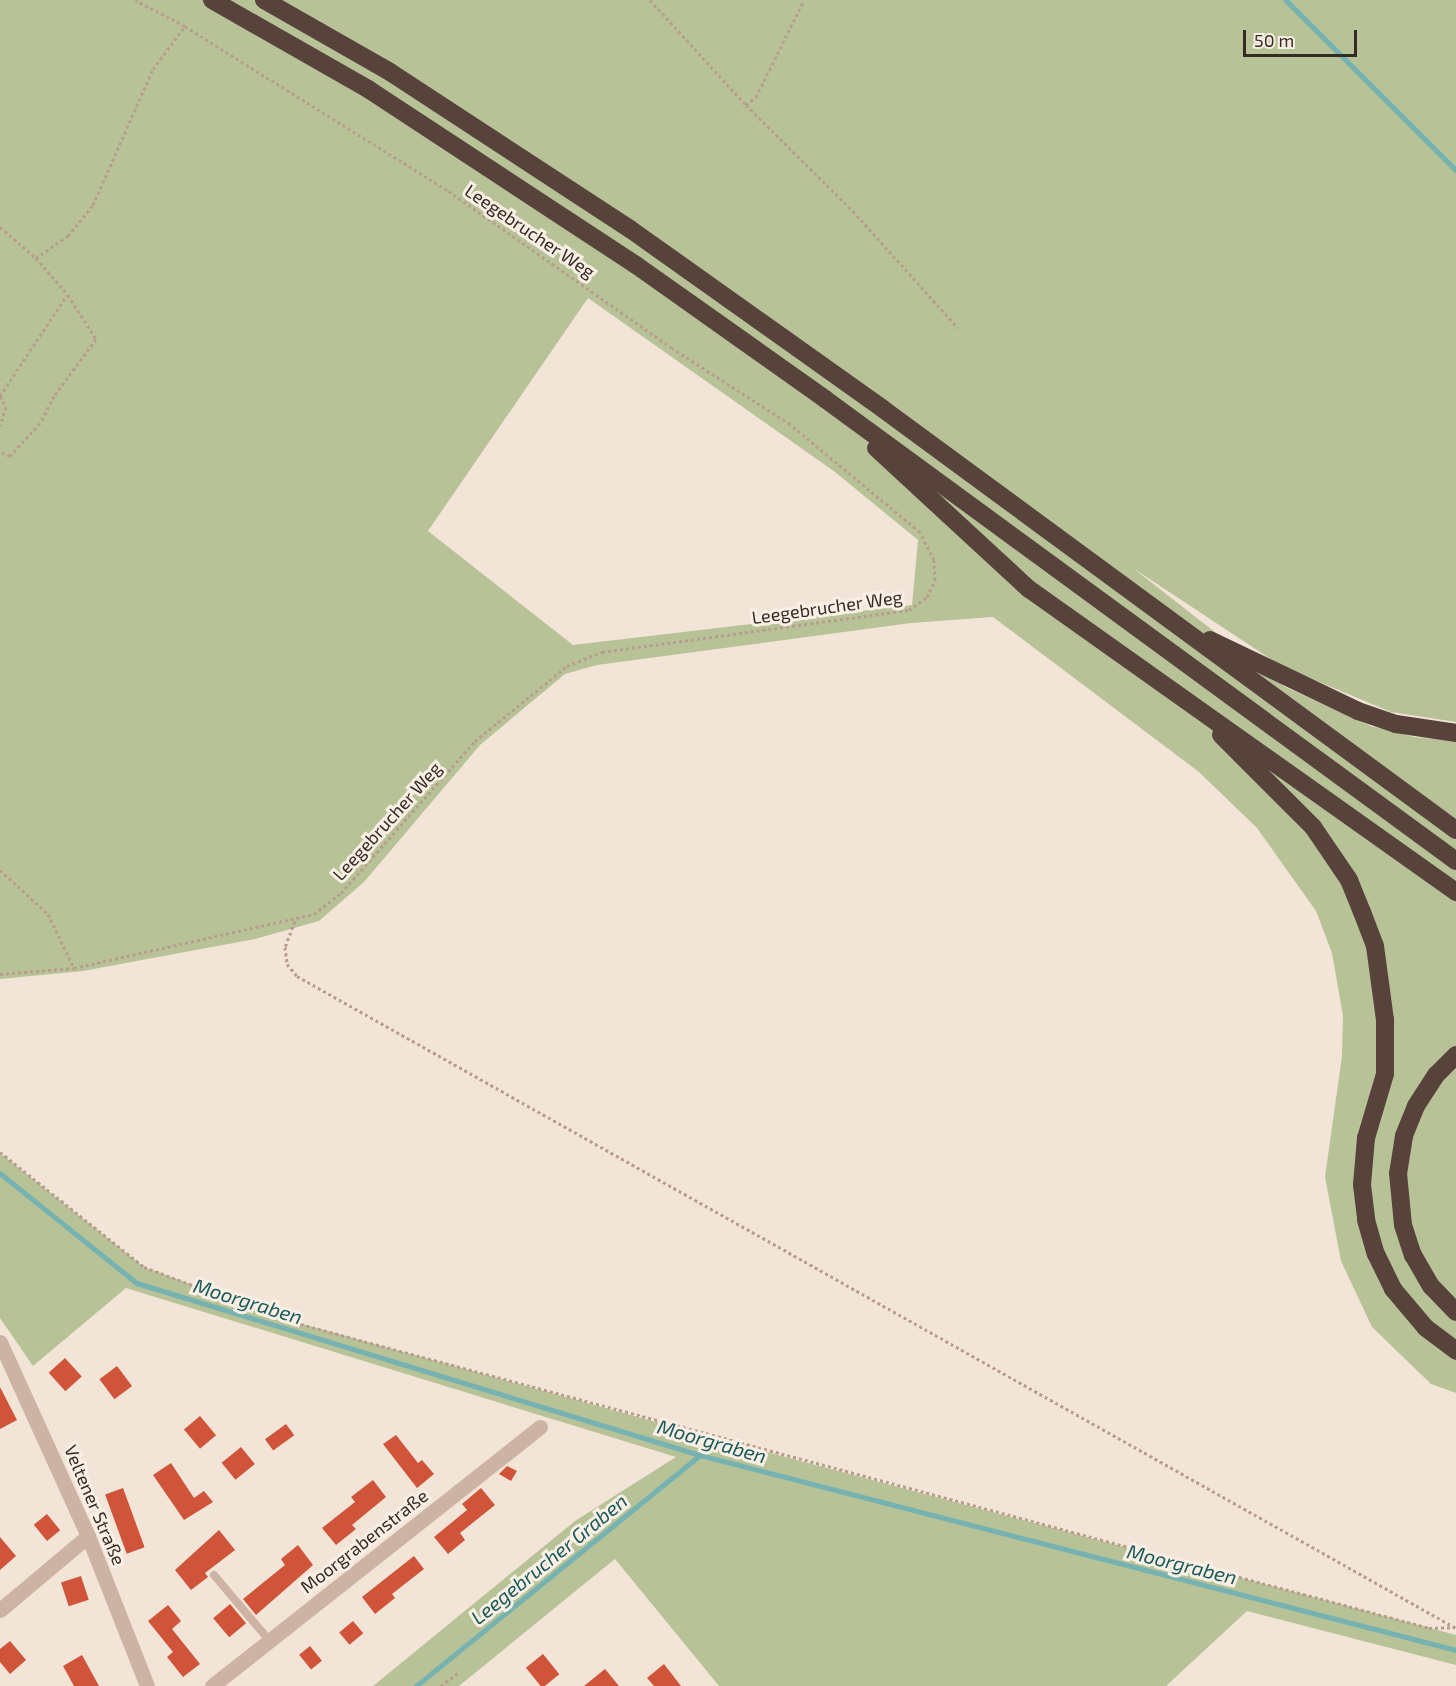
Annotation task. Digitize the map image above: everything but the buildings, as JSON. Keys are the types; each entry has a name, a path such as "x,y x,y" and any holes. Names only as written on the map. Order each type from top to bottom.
{"highway":[{"path":"212,0 369,89 508,178 825,399 1456,861"},
{"path":"264,0 390,72 630,229 1456,830"},
{"path":"825,399 1014,576 1456,892"},
{"path":"1167,619 1358,711 1396,724 1456,733"},
{"path":"1181,697 1313,827 1349,880 1375,946 1385,1020 1385,1074 1366,1138 1362,1185 1366,1220 1376,1254 1393,1289 1426,1328 1456,1351"},
{"path":"1456,1055 1436,1075 1416,1106 1404,1136 1398,1173 1402,1225 1410,1247 1431,1286 1456,1312"}],"street":[{"name":"Veltener Straße","path":"2,1351 88,1536 147,1686"},
{"name":"Moorgrabenstraße","path":"212,1686 540,1427"},
{"path":"0,1610 88,1536"}],"lane":[{"path":"214,1575 269,1640"}],"path":[{"name":"Leegebrucher Weg","path":"0,975 74,968 314,915 341,893 475,741 567,666 602,652 909,610 920,604 932,588 934,560 914,524 790,424 672,348 447,190 185,26 135,0"},
{"path":"650,0 746,105 853,211 958,328"},
{"path":"746,105 756,97 804,0"},
{"path":"36,258 68,236 93,205 153,69 185,26"},
{"path":"0,227 36,258 68,295 96,339 54,396 40,423 10,456 0,452"},
{"path":"0,426 6,407 0,396 68,295"},
{"path":"0,870 48,914 74,968"},
{"path":"295,921 285,947 287,964 297,976 1454,1627"},
{"path":"0,1152 144,1267 289,1321 1429,1628 1454,1627"},
{"path":"441,1686 460,1671"}],"green space":[{"path":"0,0 1456,0 1456,722 1391,712 1281,666 1133,568 1285,687 1371,726 1414,737 1456,741 1456,1393 1431,1384 1372,1327 1341,1261 1325,1177 1342,1056 1343,1016 1332,953 1316,911 1257,828 1199,772 993,617 911,623 597,665 565,674 480,745 364,882 319,921 255,939 83,971 0,979","holes":["588,298 835,472 918,540 912,605 573,645 428,531"]},
{"path":"0,1153 144,1267 288,1320 703,1435 1456,1635 1456,1665 1247,1611 1166,1686 719,1686 615,1559 459,1686 373,1686 575,1521 676,1457 126,1288 33,1366 0,1318"}],"waterway":[{"path":"1286,0 1456,170"},
{"name":"Moorgraben","path":"0,1173 137,1283 700,1455 1456,1650"},
{"name":"Leegebrucher Graben","path":"416,1686 700,1455"}]}
